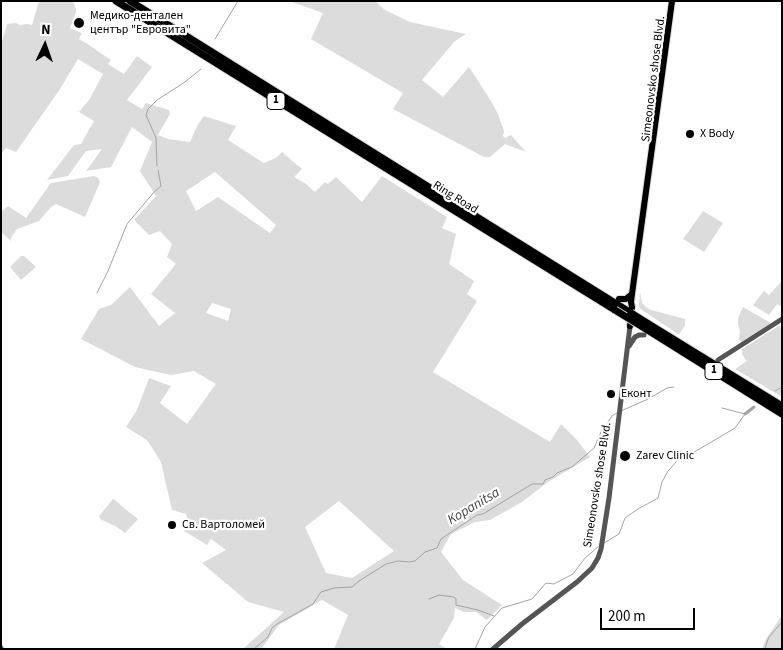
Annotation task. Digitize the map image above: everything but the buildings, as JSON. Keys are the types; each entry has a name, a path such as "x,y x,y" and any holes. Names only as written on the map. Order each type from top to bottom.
{"highway":[{"name":"Ring Road","path":"116,1 509,245 617,304"},
{"name":"Ring Road","path":"130,1 617,304 646,329 772,404 782,415"},
{"path":"433,189 464,203 486,222"},
{"path":"437,200 468,225"},
{"path":"478,232 509,245"},
{"name":"Ring Road","path":"772,404 782,405"}],"main road":[{"name":"Simeonovsko shose Blvd.","path":"630,326 632,294 673,1"},
{"name":"Simeonovsko shose Blvd.","path":"632,307 635,302 638,283 673,1"},
{"path":"617,304 632,294"}],"street":[{"path":"718,360 782,319"},
{"name":"Simeonovsko shose Blvd.","path":"493,649 577,582 592,568 598,558 601,549 630,326"},
{"path":"626,356 633,339 646,329"}],"shaded area":[{"path":"39,1 73,1 76,12 70,28 82,33 79,39 111,60 108,64 124,74 137,56 152,67 127,100 142,109 146,103 169,110 170,114 158,135 168,139 190,142 204,116 236,126 228,140 264,163 276,158 282,152 302,169 294,177 315,192 325,182 328,184 336,177 362,202 382,176 447,217 442,228 456,234 449,264 474,281 467,294 477,301 433,372 550,442 561,424 590,457 548,482 522,502 490,520 475,522 451,534 441,552 463,580 502,605 487,620 476,612 464,612 455,608 454,618 439,644 447,649 334,649 348,615 322,600 279,625 261,649 243,649 284,612 248,602 202,563 226,550 211,539 207,545 184,531 188,521 186,514 172,510 161,462 147,440 126,427 137,410 149,378 171,386 160,403 187,424 216,384 194,371 171,375 135,367 81,339 99,309 111,305 130,287 159,326 175,313 151,294 176,264 167,257 172,244 160,231 149,235 134,220 156,196 140,171 152,142 132,127 111,167 86,171 102,149 86,151 68,176 47,180 74,145 81,144 94,121 79,112 89,100 103,74 78,59 60,89 16,152 6,148 1,154 1,45 7,24 32,25","holes":["215,172 276,225 270,233 218,197 196,211 186,191","212,303 231,309 228,321 206,313","339,501 394,551 352,578 326,573 305,527"]},
{"path":"289,1 375,1 385,10 410,22 466,34 454,42 422,80 443,97 469,67 498,114 504,131 503,136 505,138 511,135 526,152 505,144 490,157 484,157 393,109 403,93 311,39 323,13"},
{"path":"94,176 100,182 85,217 56,204 39,221 17,229 11,241 1,232 1,212 8,206 26,218 51,183"},
{"path":"703,211 723,223 704,252 683,239"},
{"path":"21,256 24,256 36,267 21,280 10,267"},
{"path":"782,281 782,307 777,304 769,315 753,305 764,291 769,295"},
{"path":"640,292 642,303 647,308 685,319 685,325 680,333 678,334 639,307"},
{"path":"743,307 771,323 741,342 738,318"},
{"path":"779,326 782,328 782,397 735,369 747,361 742,354 742,349"},
{"path":"113,499 138,519 125,533 100,519 99,516"},
{"path":"782,615 782,649 762,649 766,639"}],"waterway":[{"path":"215,39 238,1"},
{"path":"157,166 156,138 146,115 148,109 157,100 201,69"},
{"path":"97,293 127,224 161,186 158,170"},
{"name":"Kopanitsa","path":"621,411 667,388 674,387"},
{"path":"775,391 782,387"},
{"path":"745,414 754,407"},
{"path":"604,543 619,534 625,518 658,498 662,482 668,471 678,460 735,428 745,414 722,408"},
{"name":"Kopanitsa","path":"254,649 268,637 272,628 313,604 321,592 334,588 352,587 386,564 398,561 415,561 425,552 437,548 441,539 477,515 483,514 532,484 543,484 545,480 572,467 594,448 602,430 613,415 617,413"},
{"path":"475,649 485,627 502,608 532,599 546,583 554,584 573,574 585,558 598,547"},
{"path":"429,599 439,595 454,597 456,605 494,616"},
{"path":"765,649 769,637 782,622"}],"place":[{"name":"Медико-дентален център \"Евровита\"","path":"79,23"},
{"name":"X Body","path":"690,134"},
{"name":"Еконт","path":"611,394"},
{"name":"Zarev Clinic","path":"625,456"},
{"name":"Св. Вартоломей","path":"172,525"}]}
